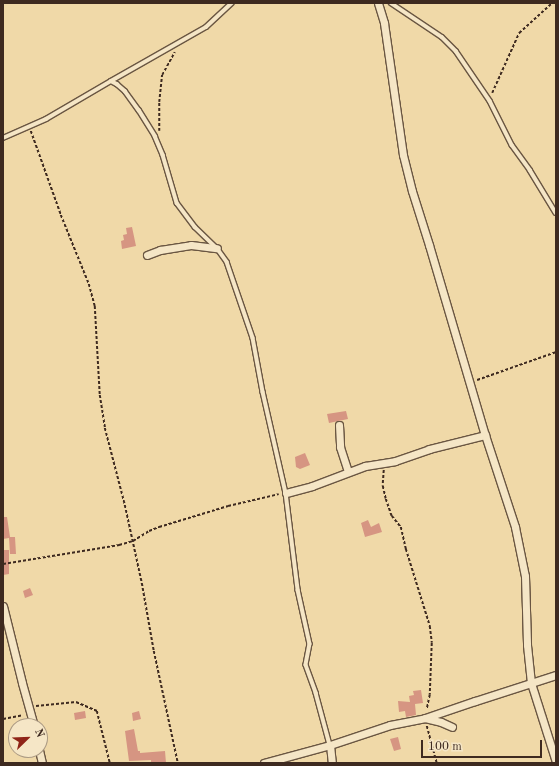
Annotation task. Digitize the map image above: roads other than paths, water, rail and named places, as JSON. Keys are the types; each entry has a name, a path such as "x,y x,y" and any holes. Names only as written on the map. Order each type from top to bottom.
{"street":[{"path":"378,3 384,23 403,155 412,191 430,245 469,382 515,527 522,555 530,683 556,762"},
{"path":"147,255 160,250 191,244 217,248"},
{"path":"338,425 340,447 348,472"},
{"path":"286,493 312,486 365,466 386,463 434,448 485,435"},
{"path":"3,606 22,683 32,709 33,718"},
{"path":"264,763 330,745 390,725 425,718 530,683 556,676"},
{"path":"425,718 441,722 452,727"},
{"path":"330,745 332,763"}],"lane":[{"path":"3,138 30,128 181,42 206,27 232,3"},
{"path":"391,3 442,37 451,46 490,101 512,145 530,170 556,213"},
{"path":"111,81 125,91 148,123 159,145 177,204 195,227 217,248 227,262 254,338 267,410 286,493 298,590 310,644 306,665 316,693 330,745"}]}
